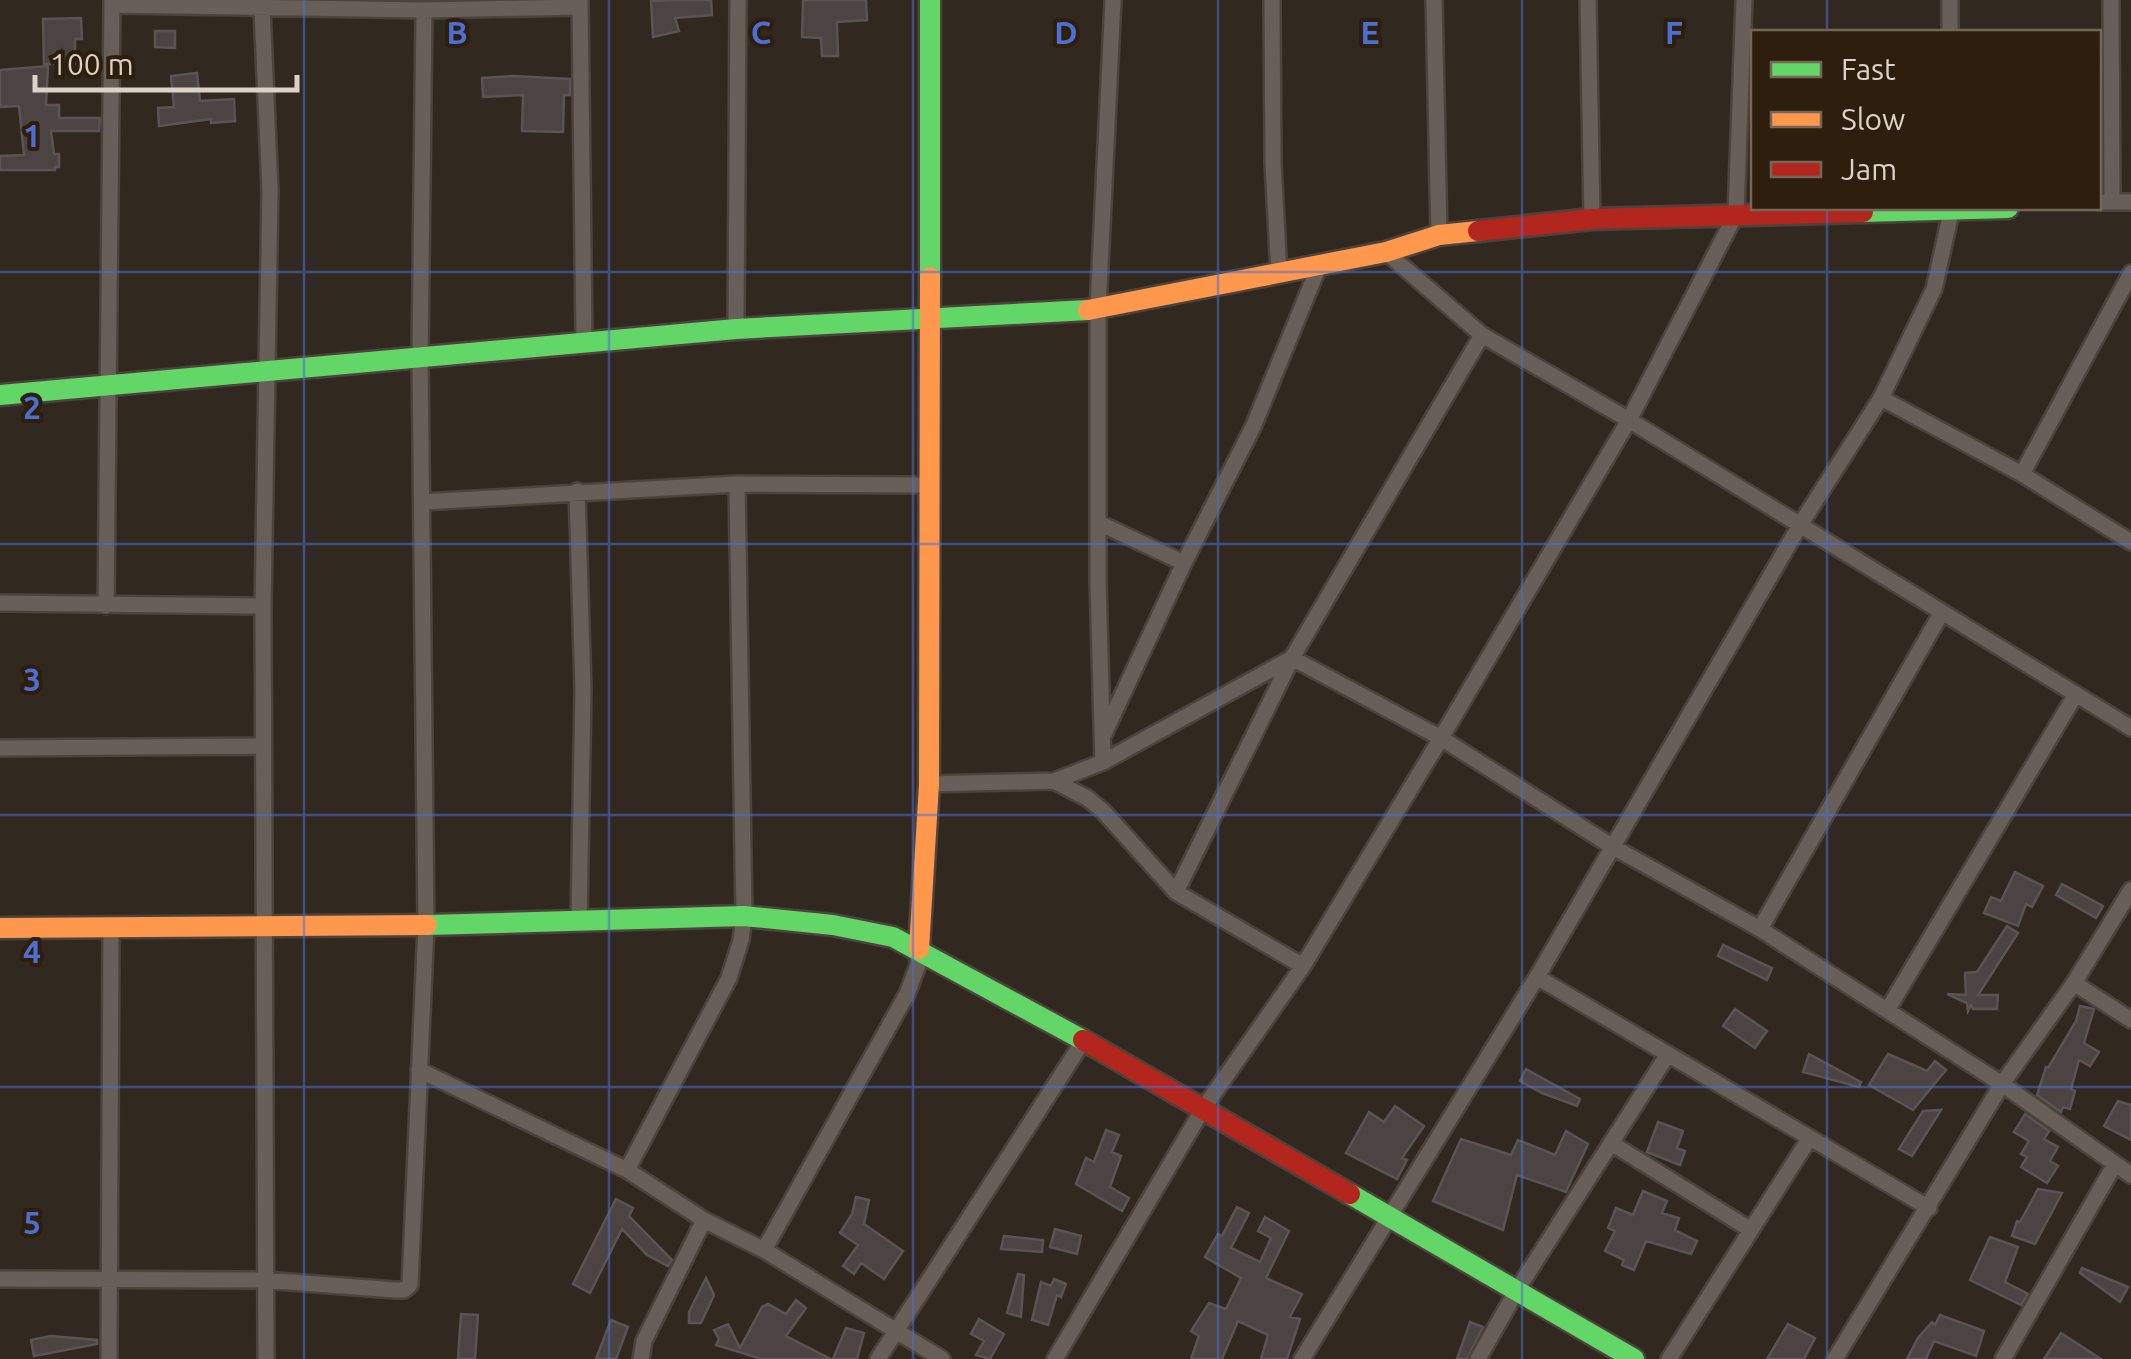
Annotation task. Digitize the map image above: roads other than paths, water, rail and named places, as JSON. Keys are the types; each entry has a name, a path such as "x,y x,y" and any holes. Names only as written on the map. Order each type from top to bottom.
{"street":[{"path":"736,329 738,0"},
{"path":"764,1250 907,994 918,965 929,784 930,0"},
{"path":"1103,762 1098,309 1113,0"},
{"path":"1272,0 1279,274"},
{"path":"1434,0 1439,234"},
{"path":"1588,0 1592,219"},
{"path":"1055,1359 1204,1110 1303,966 1442,738 1629,420 1736,214 1744,0"},
{"path":"1950,0 1950,30"},
{"path":"2111,0 2105,202 2131,202"},
{"path":"106,606 112,2 424,10 580,3 584,341"},
{"path":"262,8 270,191 263,606 266,1359"},
{"path":"0,1279 264,1280 396,1290 404,1290 410,1284 426,925 420,357 424,10"},
{"path":"0,395 736,329 1098,309 1386,252 1439,234 1592,219 1909,210"},
{"path":"1302,1359 1537,977 1800,526 1881,398 1934,289 1952,210"},
{"path":"1386,252 1482,335 1629,420 2131,728"},
{"path":"1102,738 1253,427 1319,266"},
{"path":"2022,474 2131,273"},
{"path":"1176,892 1292,658 1482,335"},
{"path":"1881,398 2022,474 2131,542"},
{"path":"422,502 736,484 930,485"},
{"path":"627,1170 729,978 741,940 744,916 736,484"},
{"path":"577,492 583,689 579,921"},
{"path":"1099,523 1184,563"},
{"path":"0,603 263,606"},
{"path":"1760,929 1942,612"},
{"path":"1292,658 1442,738 1613,848 1760,929 2002,1084 2131,1174"},
{"path":"929,784 1054,782 1103,762 1292,658"},
{"path":"1888,1010 2076,694"},
{"path":"0,748 263,746"},
{"path":"1054,782 1087,798 1103,811 1176,892 1303,966"},
{"path":"1835,1359 2002,1084 2074,984 2131,890"},
{"path":"0,928 265,928 744,916 865,930 892,937 1084,1040 1634,1359"},
{"path":"109,1359 111,928"},
{"path":"1537,977 1929,1208"},
{"path":"2074,984 2131,1020"},
{"path":"878,1359 1084,1040"},
{"path":"1478,1359 1668,1054"},
{"path":"419,1070 627,1170 704,1220 764,1250 942,1359"},
{"path":"1669,1359 1809,1139"},
{"path":"1611,1143 1751,1230"},
{"path":"2003,1359 2115,1164"},
{"path":"641,1359 644,1341 704,1220"}]}
